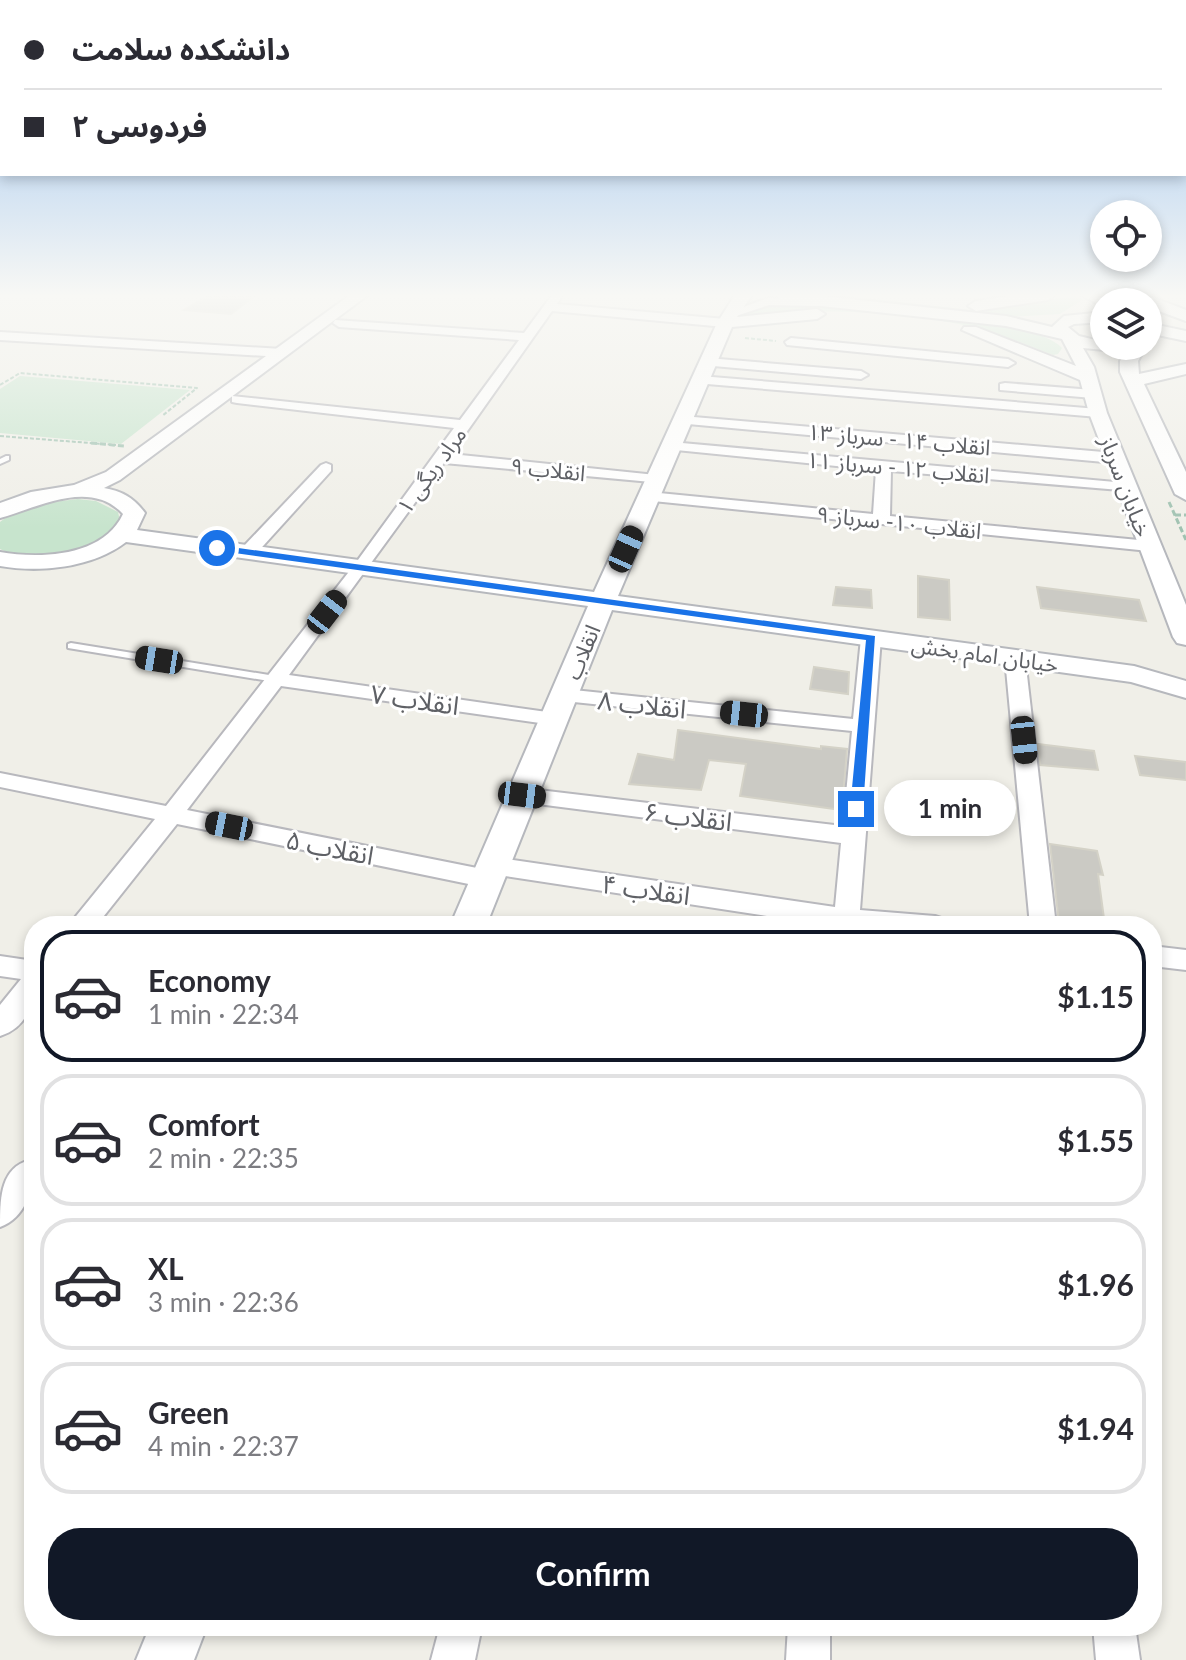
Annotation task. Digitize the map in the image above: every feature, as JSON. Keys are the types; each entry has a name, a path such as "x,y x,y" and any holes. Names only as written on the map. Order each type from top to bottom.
{"main road":[{"path":"0,511 30,499 77,492 113,476 255,372"},
{"path":"117,497 131,477 273,372"},
{"name":"انقلاب","path":"472,916 603,601 703,372"},
{"path":"1054,372 1093,395"},
{"name":"خیابان سرباز","path":"1087,372 1126,488 1186,637"},
{"path":"1132,372 1186,494"},
{"path":"1134,381 1171,372"},
{"path":"0,577 32,563 84,554 122,535 132,524 134,513 129,504 117,497 77,492"},
{"name":"خیابان امام بخش","path":"122,535 1134,674"},
{"path":"0,559 32,563"},
{"path":"1134,674 1186,671"},
{"path":"1134,674 1186,690"},
{"path":"165,1660 175,1636"}],"street":[{"name":"مراد ریگی ۱","path":"89,916 361,568 501,372"},
{"path":"711,372 951,422 1093,395"},
{"path":"762,372 861,375"},
{"path":"1005,387 1093,395"},
{"path":"237,399 464,425"},
{"name":"انقلاب ۱۴ - سرباز ۱۳","path":"682,420 951,422 1115,458"},
{"path":"951,422 954,472"},
{"name":"انقلاب ۱۲ - سرباز ۱۱","path":"671,446 1126,488"},
{"name":"انقلاب ۹","path":"440,458 652,488"},
{"path":"881,520 884,466"},
{"path":"248,552 326,468"},
{"name":"انقلاب ۱۰- سرباز ۹","path":"652,488 881,520 1149,546"},
{"path":"847,916 871,638"},
{"path":"1015,658 1042,916"},
{"name":"انقلاب ۷","path":"275,679 559,707"},
{"name":"انقلاب ۸","path":"559,707 863,726"},
{"name":"انقلاب ۵","path":"0,780 171,815 490,872"},
{"name":"انقلاب ۶","path":"522,795 854,836"},
{"name":"انقلاب ۴","path":"490,872 804,916"},
{"path":"1162,957 1186,960"},
{"path":"0,966 24,970"},
{"path":"0,1025 24,995"},
{"path":"0,1212 19,1174"},
{"path":"453,1660 459,1636"},
{"path":"808,1660 809,1636"},
{"path":"1115,1636 1118,1660"}],"lane":[{"path":"71,646 275,679"}],"path":[{"path":"0,385 20,373 197,388 160,417"},
{"path":"0,436 124,447"},
{"path":"1164,490 1186,540"},
{"path":"1175,515 1186,515"}],"green space":[{"path":"20,376 190,390 121,444 0,433 0,389"},
{"path":"78,499 96,501 118,512 120,521 97,541 65,553 30,556 0,549 0,522 4,519 37,504"}],"building":[{"path":"918,576 949,580 950,620 918,617"},
{"path":"836,587 871,590 872,608 833,605"},
{"path":"1037,587 1139,600 1146,621 1041,608"},
{"path":"814,667 849,672 848,694 810,689"},
{"path":"678,730 821,749 821,746 847,749 842,810 740,796 746,764 709,760 701,790 629,784 638,754 674,760"},
{"path":"1038,744 1094,751 1098,770 1040,765"},
{"path":"1135,756 1186,762 1186,780 1140,775"},
{"path":"1050,844 1097,851 1103,875 1098,874 1104,916 1058,916"}],"route":[{"path":"217,548 871,638 856,809"}]}
